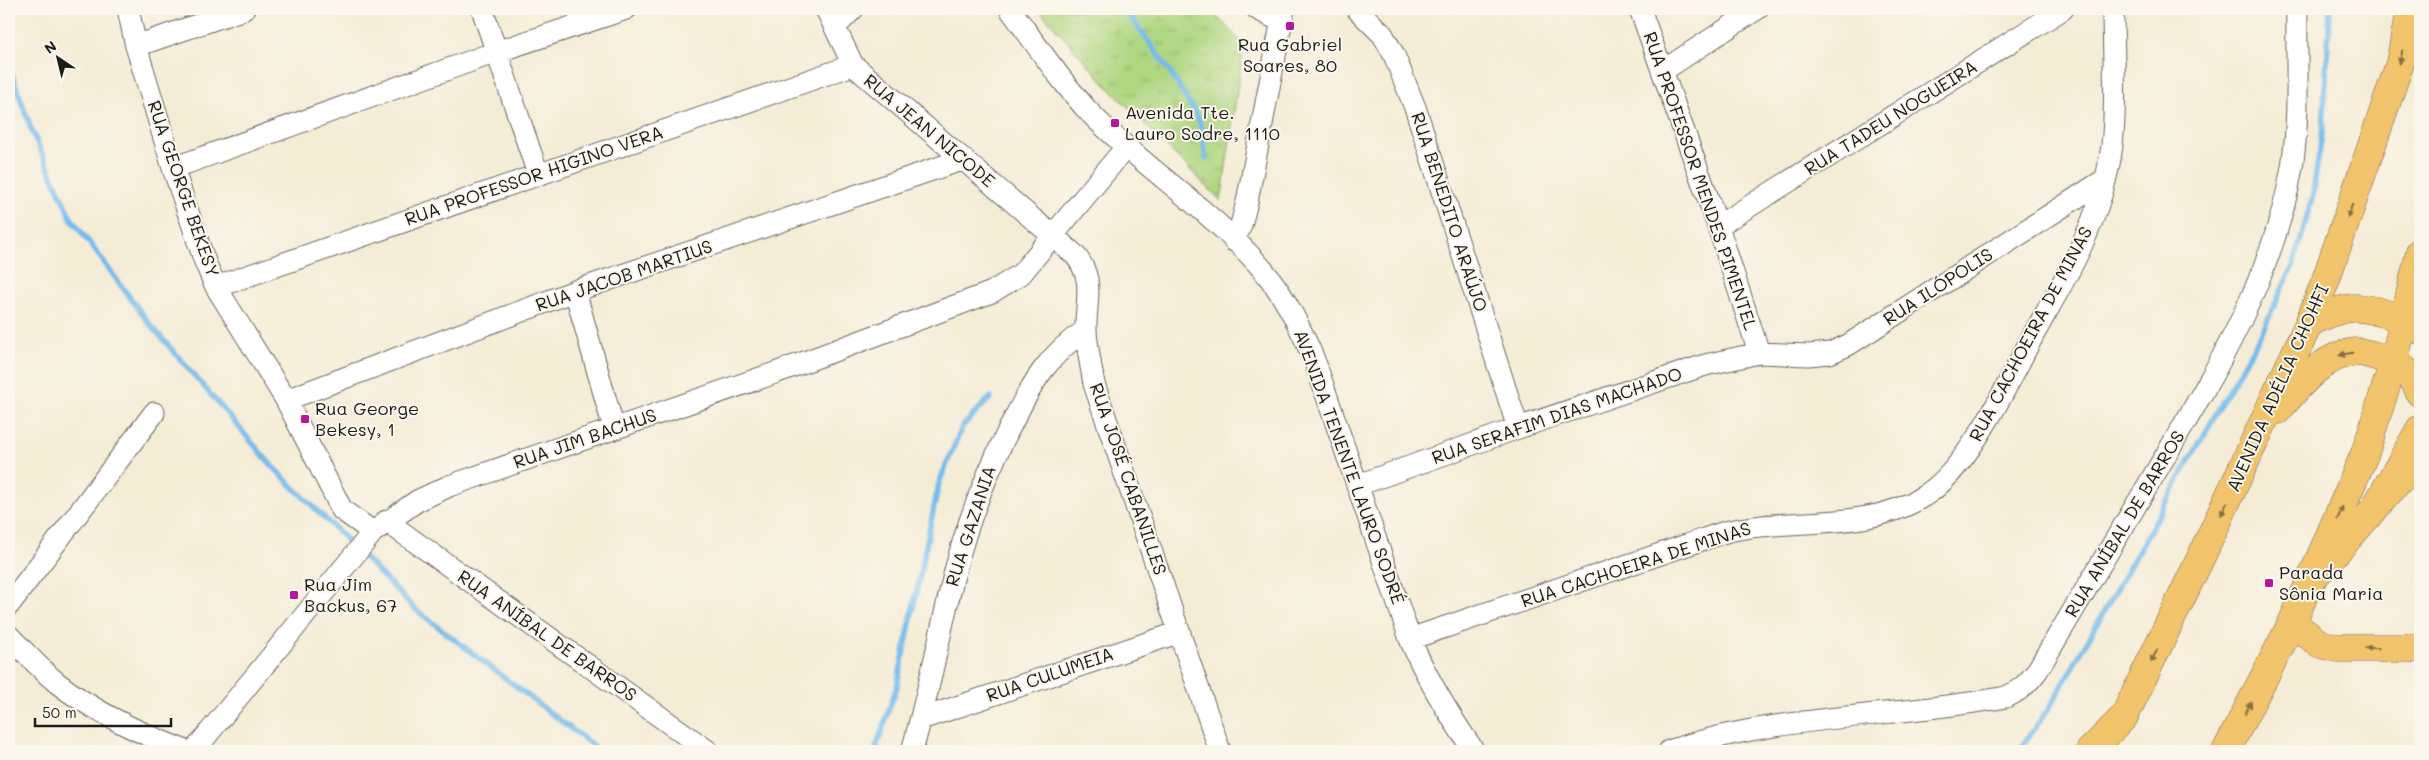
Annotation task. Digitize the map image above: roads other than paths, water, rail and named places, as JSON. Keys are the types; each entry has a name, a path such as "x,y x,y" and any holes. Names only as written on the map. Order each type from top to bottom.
{"main road":[{"name":"AVENIDA ADÉLIA CHOHFI","path":"2105,751 2124,716 2259,433 2325,282 2400,63 2410,9"},
{"path":"2226,751 2313,578 2373,432 2394,361 2412,325 2420,252"},
{"path":"2308,323 2334,310 2348,307 2371,310 2412,325"},
{"path":"2259,433 2292,393 2324,363 2340,355 2358,352 2394,361 2406,370 2420,393"},
{"path":"2375,508 2420,429"},
{"path":"2313,578 2420,457"},
{"path":"2292,623 2308,637 2328,646 2420,648"},
{"path":"2090,751 2124,716"}],"street":[{"name":"RUA GEORGE BEKESY","path":"128,9 136,46 173,168 205,262 216,287 286,400 342,510 374,532"},
{"path":"136,46 244,9"},
{"path":"482,9 538,174"},
{"path":"173,168 496,52 626,9"},
{"path":"830,18 853,9"},
{"name":"AVENIDA TENENTE LAURO SODRÉ","path":"1010,9 1063,81 1092,114 1126,147 1234,240 1263,270 1298,323 1315,362 1410,640 1423,670 1441,702 1474,751"},
{"path":"1234,240 1241,225 1247,202 1283,15 1257,9"},
{"name":"RUA BENEDITO ARAÚJO","path":"1357,9 1383,35 1394,55 1416,110 1518,428"},
{"name":"RUA PROFESSOR MENDES PIMENTEL","path":"1640,9 1664,70 1718,226 1759,354"},
{"path":"1664,70 1757,9"},
{"name":"RUA TADEU NOGUEIRA","path":"1718,226 2064,9"},
{"name":"RUA CACHOEIRA DE MINAS","path":"1410,640 1725,532 1750,526 1867,517 1891,511 1924,496 1952,470 1982,429 2080,250 2104,180 2112,145 2114,90 2113,9"},
{"name":"RUA ANÍBAL DE BARROS","path":"1669,751 1703,740 1790,722 2006,697 2026,684 2042,663 2198,401 2252,297 2279,223 2292,168 2296,131 2297,9"},
{"name":"RUA JEAN NICODE","path":"830,18 852,65 1054,237"},
{"name":"RUA PROFESSOR HIGINO VERA","path":"216,287 852,65"},
{"path":"1054,237 1126,147"},
{"name":"RUA JACOB MARTIUS","path":"286,400 575,291 964,160"},
{"name":"RUA ILÓPOLIS","path":"1759,354 1808,355 1830,353 1848,345 2104,180"},
{"name":"RUA JOSÉ CABANILLES","path":"1054,237 1084,266 1088,279 1086,330 1094,384 1220,751"},
{"name":"RUA JIM BACHUS","path":"194,751 344,566 374,532 417,501 449,486 775,373 992,292 1021,274 1054,237"},
{"path":"575,291 614,429"},
{"name":"RUA GAZANIA","path":"912,751 955,569 991,464 1025,397 1046,366 1067,342 1086,330"},
{"name":"RUA SERAFIM DIAS MACHADO","path":"1358,486 1518,428 1706,364 1759,354"},
{"path":"9,605 154,414"},
{"name":"RUA ANÍBAL DE BARROS","path":"374,532 708,751"},
{"name":"RUA CULUMEIA","path":"921,719 1180,632"},
{"path":"9,636 56,682 83,700 152,738 186,751"}],"waterway":[{"path":"1125,9 1167,67 1199,119 1206,158"},
{"path":"2018,751 2050,707 2261,334 2294,264 2312,199 2323,128 2330,9"},
{"path":"9,65 31,129 71,218 149,323 274,468 354,547"},
{"path":"875,751 897,686 939,483 962,427 991,397"},
{"path":"361,554 415,609 600,751"}],"place":[{"name":"Rua Gabriel Soares, 80","path":"1290,26"},
{"name":"Avenida Tte. Lauro Sodre, 1110","path":"1115,123"},
{"name":"Rua George Bekesy, 1","path":"305,419"},
{"name":"Parada Sônia Maria","path":"2269,583"},
{"name":"Rua Jim Backus, 67","path":"294,595"}]}
